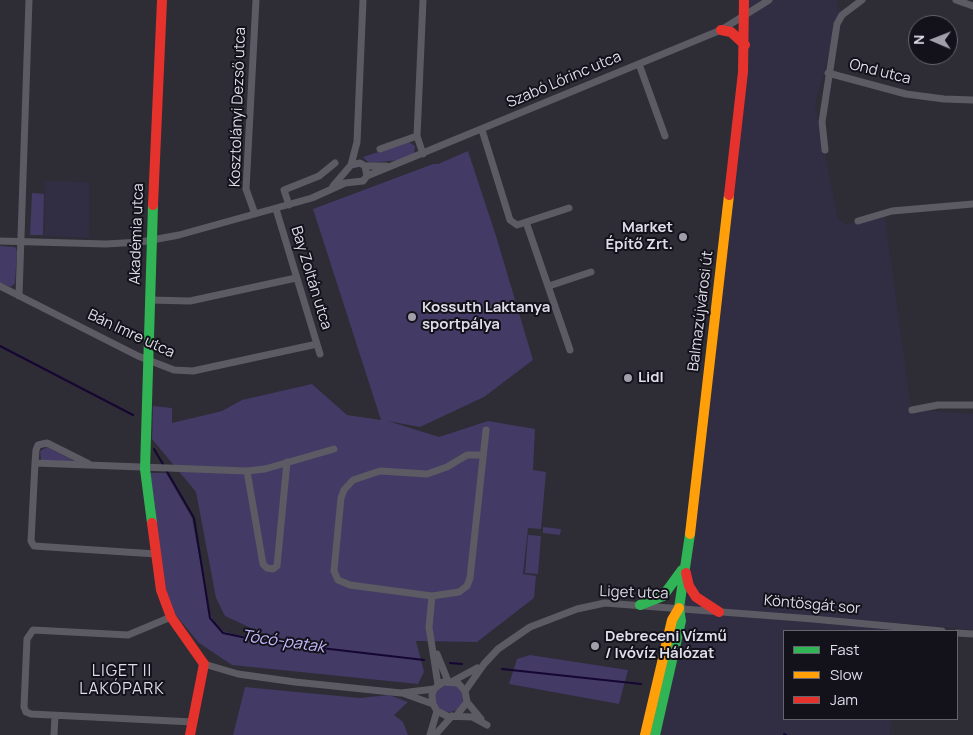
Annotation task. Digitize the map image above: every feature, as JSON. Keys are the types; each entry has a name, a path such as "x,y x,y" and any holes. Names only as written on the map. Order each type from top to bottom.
{"main road":[{"name":"Akadémia utca","path":"162,0 151,240 146,469 161,590 172,618 204,664"},
{"name":"Balmazújvárosi út","path":"655,735 681,624 679,608 698,477 745,45 744,0"},
{"path":"721,30 731,32 745,45"},
{"path":"640,605 663,596 684,567"},
{"path":"684,567 689,586 696,597 719,612"},
{"name":"Balmazújvárosi út","path":"645,735 672,620 679,608"},
{"path":"190,735 204,673 204,664"}],"street":[{"path":"19,296 30,0"},
{"name":"Kosztolányi Dezső utca","path":"255,214 246,189 256,0"},
{"path":"354,182 349,177 357,142 363,0"},
{"path":"423,0 417,136 423,154"},
{"name":"Szabó Lőrinc utca","path":"367,176 721,30 769,0"},
{"path":"828,73 837,24 842,15 862,0"},
{"path":"956,0 973,6"},
{"path":"639,64 665,136"},
{"name":"Ond utca","path":"825,150 822,122 828,73 906,94 944,100 973,100"},
{"path":"482,130 510,220 517,225 569,208"},
{"path":"380,149 417,136"},
{"path":"0,241 106,244 151,240 276,209 312,198 329,189 360,182 367,176 357,142"},
{"path":"289,205 284,190 319,176 335,163"},
{"path":"329,189 350,168 363,164"},
{"name":"Szabó Lőrinc utca","path":"363,164 392,166"},
{"path":"858,220 892,211 973,204"},
{"name":"Bay Zoltán utca","path":"276,209 320,354"},
{"path":"526,222 570,350"},
{"path":"549,286 591,272"},
{"path":"150,300 190,301 296,278"},
{"name":"Bán Imre utca","path":"0,286 147,360 174,370 193,371 316,344"},
{"path":"912,410 938,405 973,405"},
{"path":"483,455 467,455 447,467 427,474 392,471 370,474 353,480 344,490 334,571 338,580 350,585 432,596 459,592 467,586 470,578 486,430"},
{"path":"92,466 47,443 38,445 35,463 31,541 34,546 156,554"},
{"path":"35,463 146,469 247,471 334,449"},
{"path":"247,471 263,564 267,568 272,569 277,566 287,462"},
{"path":"432,596 429,627 436,687 433,704 442,715 472,716 487,725 467,702 465,691 451,681 432,644"},
{"name":"Liget utca","path":"465,691 484,664 498,649 530,627 547,619 588,606 624,603 679,608"},
{"name":"Köntösgát sor","path":"679,608 930,630"},
{"path":"172,618 128,635 33,630 27,639 24,707 26,712 31,714 193,722"},
{"path":"958,632 973,634"},
{"path":"204,664 238,674 401,693 433,704"},
{"name":"Liget utca","path":"451,681 484,664"},
{"path":"401,693 436,687 451,681"},
{"path":"435,735 467,702"},
{"path":"430,735 437,711"},
{"path":"54,735 55,716"}],"shaded area":[{"path":"745,0 837,0 841,13 815,104 838,219 846,224 885,216 911,409 973,414 973,630 898,623 897,630 783,630 783,720 891,720 890,735 646,735 677,606 736,119"},
{"path":"409,142 415,146 414,154 401,160 369,163 363,157"},
{"path":"468,151 533,360 484,397 420,427 388,421 439,437 488,421 535,429 533,470 546,472 541,529 528,528 523,574 536,576 534,598 477,642 416,641 424,672 418,684 232,665 199,643 174,613 159,569 148,473 166,473 192,518 210,614 215,623 223,631 237,635 279,641 225,616 216,598 196,492 152,439 153,406 172,408 172,423 222,411 242,400 312,384 347,415 381,420 313,209 433,164 438,164"},
{"path":"45,181 90,182 89,238 44,236"},
{"path":"32,193 44,194 43,235 30,235"},
{"path":"0,246 15,247 17,251 15,283 11,287 0,283"},
{"path":"47,447 76,462 41,460 40,451"},
{"path":"543,527 561,529 560,535 543,533"},
{"path":"528,535 541,536 538,574 525,573"},
{"path":"530,655 628,670 619,704 509,684 517,659"},
{"path":"449,684 459,688 463,698 459,708 449,712 439,708 435,698 439,688"},
{"path":"245,687 360,698 389,695 408,702 394,715 403,722 408,735 233,735"}],"waterway":[{"name":"Tócó-patak","path":"0,346 133,415"},
{"name":"Tócó-patak","path":"154,449 164,466"},
{"name":"Tócó-patak","path":"166,470 194,518 210,618 223,633 261,641 424,660"},
{"name":"Tócó-patak","path":"450,663 462,664"},
{"name":"Tócó-patak","path":"502,669 641,684"}],"traffic: fast":[{"path":"152,523 145,469 153,205"},
{"path":"655,735 681,621 679,608 690,534"},
{"path":"640,605 663,596 682,570"}],"traffic: slow":[{"path":"690,534 729,195"},
{"path":"645,735 672,620 679,608"}],"traffic: jam":[{"path":"153,205 162,0"},
{"path":"729,195 743,72 744,0"},
{"path":"721,30 731,32 745,45"},
{"path":"152,523 161,590 171,617 204,664 190,735"},
{"path":"686,573 689,586 696,597 719,612"}],"place":[{"name":"Market Építő Zrt.","path":"683,237"},
{"name":"Kossuth Laktanya sportpálya","path":"412,317"},
{"name":"Lidl","path":"628,378"},
{"name":"Debreceni Vízmű / Ivóvíz Hálózat","path":"595,646"}],"district":[{"name":"LIGET II LAKÓPARK","path":"122,681"}]}
